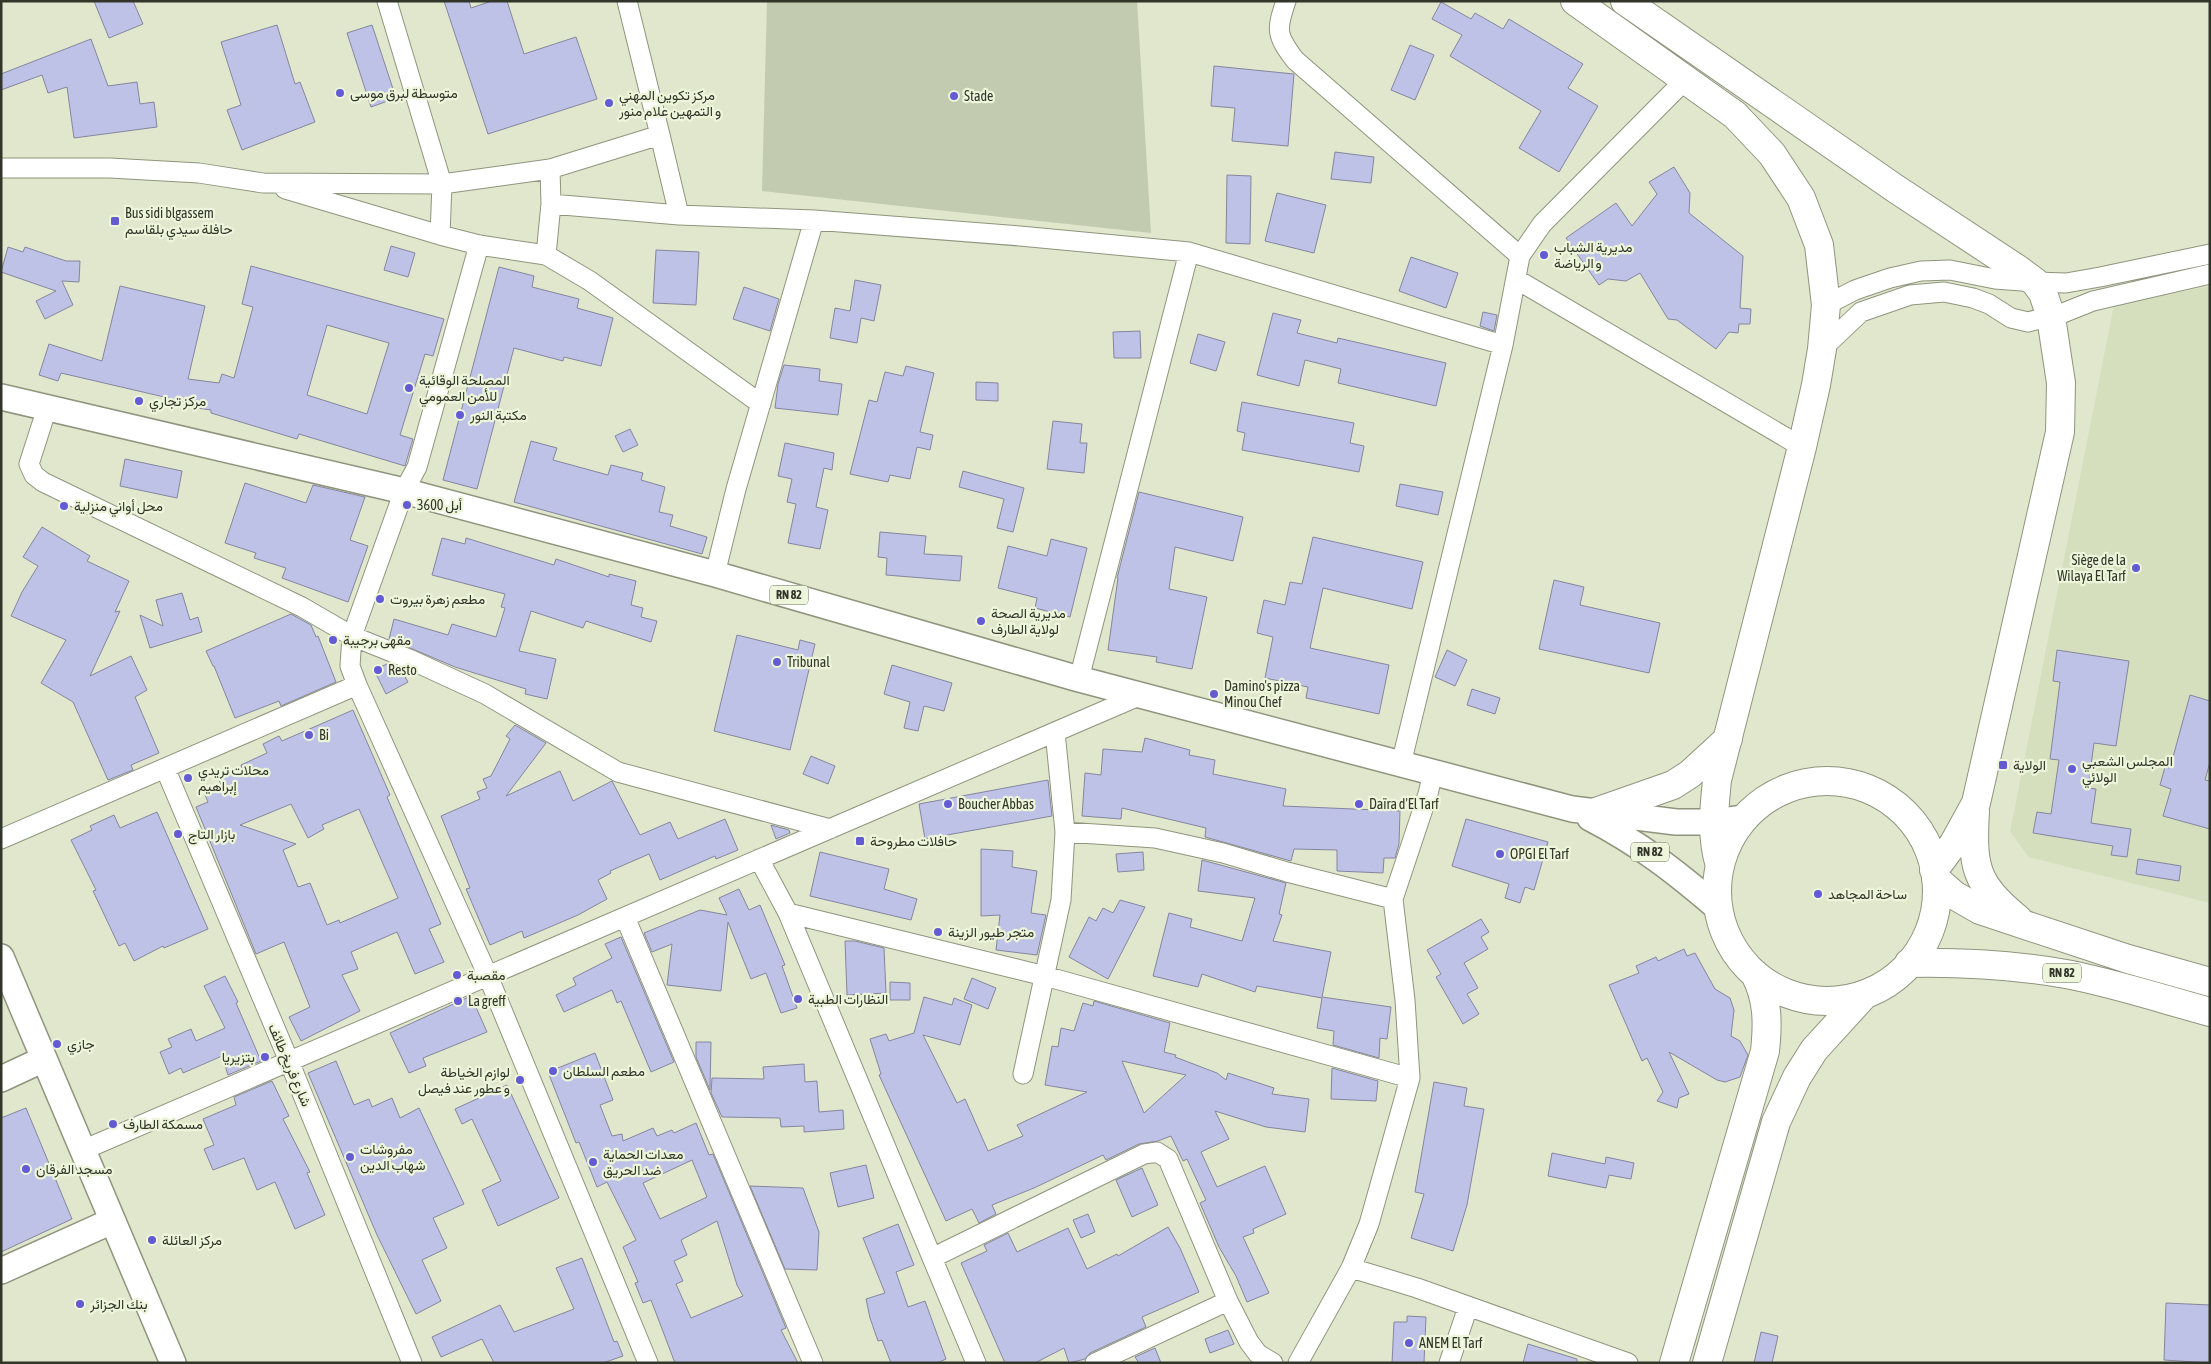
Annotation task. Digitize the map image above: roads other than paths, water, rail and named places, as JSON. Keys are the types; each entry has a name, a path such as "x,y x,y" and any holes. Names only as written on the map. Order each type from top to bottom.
{"highway":[{"path":"1575,1 1735,115 1772,154 1801,198 1819,245 1826,305 1822,349 1802,447 1717,780 1712,822 1716,853 1720,866"},
{"path":"1625,1 1896,189 2012,264 2035,282 2047,302 2061,383 2060,432 1976,803 1974,854 1978,872 1995,900 2026,927"},
{"path":"1584,810 1673,785 1690,774 1728,739"},
{"path":"1674,1363 1765,1051 1768,1028 1762,988 1755,974 1735,951 1725,930 1719,909 1718,880 1720,866 1730,840 1745,818 1771,796 1804,783 1838,781 1855,785 1872,790 1901,810 1922,837 1935,875 1936,902 1931,924 1918,952 1909,964 1889,982 1865,994 1836,1000 1807,999 1780,990 1755,974"},
{"path":"1935,875 1976,803"},
{"name":"RN 82","path":"1935,875 1954,895 1973,906 2026,927 2210,982"},
{"name":"RN 82","path":"1909,964 1988,964 2057,972 2105,982 2210,1012"},
{"path":"1707,1363 1776,1122 1797,1077 1814,1050 1865,994"}],"main road":[{"name":"RN 82","path":"1,397 404,491 715,574 1078,679 1584,810 1642,819 1712,822 1745,818"},
{"name":"RN 82","path":"1584,810 1657,857 1719,909"},
{"path":"1,957 173,1363"},
{"path":"1,1079 44,1059"},
{"path":"1,1271 112,1221"}],"street":[{"path":"386,1 442,184 440,235"},
{"path":"627,1 679,215"},
{"path":"1286,1 1278,24 1282,43 1295,60 1520,256"},
{"path":"1401,764 1503,345 1520,256 1542,224 1686,79"},
{"path":"263,183 442,184 550,169 660,135"},
{"path":"1,168 120,169 199,173 263,183 479,245 546,255 590,281 761,404"},
{"path":"546,255 552,204 550,169"},
{"path":"552,204 679,215 814,220 1020,236 1189,252 1503,345"},
{"path":"715,574 814,220"},
{"path":"479,245 417,467 404,491 352,636 350,666 488,976 648,1363"},
{"path":"1078,679 1189,252"},
{"path":"1826,305 1855,290 1890,278 1921,271 1950,270 1995,279 2066,283 2210,254"},
{"path":"1822,349 1861,312 1910,295 1944,292 1973,298 1989,304 2020,321 2036,321 2093,301 2210,274"},
{"path":"1516,280 1802,447"},
{"path":"47,408 29,464 34,475 43,482 302,607 352,636 409,659 485,694 618,772 830,829"},
{"path":"1,839 357,685"},
{"path":"83,1150 1141,695"},
{"path":"1023,1074 1061,900 1065,832 1055,732"},
{"name":"شارع فريخ طائف","path":"165,768 289,1061 412,1363"},
{"path":"1298,1363 1351,1268 1369,1224 1410,1078 1405,1000 1393,898 1428,794 1433,772"},
{"path":"1065,832 1155,838 1223,853 1287,872 1393,898"},
{"path":"759,859 788,913 976,1363"},
{"path":"788,913 1045,976 1410,1078"},
{"path":"625,917 813,1363"},
{"path":"932,1258 1144,1154 1157,1152 1168,1159 1228,1301 1249,1342 1258,1354 1273,1363"},
{"path":"1351,1268 1628,1363"},
{"path":"1095,1363 1228,1301"},
{"path":"1449,1363 1468,1307"}],"place":[{"name":"متوسطة لبرق موسى","path":"340,93"},
{"name":"Stade","path":"954,96"},
{"name":"مركز تكوين المهني و التمهين علام منور","path":"609,103"},
{"name":"Bus sidi blgassem حافلة سيدي بلقاسم","path":"115,221"},
{"name":"مديرية الشباب و الرياضة","path":"1544,255"},
{"name":"المصلحة الوقائية للأمن العمومي","path":"409,388"},
{"name":"مركز تجاري","path":"139,401"},
{"name":"مكتبة النور","path":"460,415"},
{"name":"أبل 3600","path":"407,505"},
{"name":"محل أواني منزلية","path":"64,506"},
{"name":"Siège de la Wilaya El Tarf","path":"2136,568"},
{"name":"مطعم زهرة بيروت","path":"380,599"},
{"name":"مديرية الصحة لولاية الطارف","path":"981,621"},
{"name":"مقهى برجيبة","path":"333,640"},
{"name":"Tribunal","path":"777,662"},
{"name":"Resto","path":"378,670"},
{"name":"Damino's pizza Minou Chef","path":"1214,694"},
{"name":"Bi","path":"309,735"},
{"name":"الولاية","path":"2003,765"},
{"name":"المجلس الشعبي الولائي","path":"2072,769"},
{"name":"محلات تريدي إبراهيم","path":"188,778"},
{"name":"Boucher Abbas","path":"948,804"},
{"name":"Daïra d'El Tarf","path":"1359,804"},
{"name":"بازار التاج","path":"178,834"},
{"name":"حافلات مطروحة","path":"860,841"},
{"name":"OPGI El Tarf","path":"1500,854"},
{"name":"ساحة المجاهد","path":"1818,894"},
{"name":"متجر طيور الزينة","path":"938,932"},
{"name":"مقصبة","path":"457,975"},
{"name":"النظارات الطبية","path":"798,999"},
{"name":"La greff","path":"458,1001"},
{"name":"جازي","path":"57,1044"},
{"name":"بتزيريا","path":"265,1057"},
{"name":"مطعم السلطان","path":"553,1071"},
{"name":"لوازم الخياطة و عطور عند فيصل","path":"520,1080"},
{"name":"مسمكة الطارف","path":"113,1124"},
{"name":"مفروشات شهاب الدين","path":"350,1157"},
{"name":"معدات الحماية ضد الحريق","path":"593,1162"},
{"name":"مسجد الفرقان","path":"26,1169"},
{"name":"مركز العائلة","path":"152,1240"},
{"name":"بنك الجزائر","path":"80,1304"},
{"name":"ANEM El Tarf","path":"1409,1343"}]}
